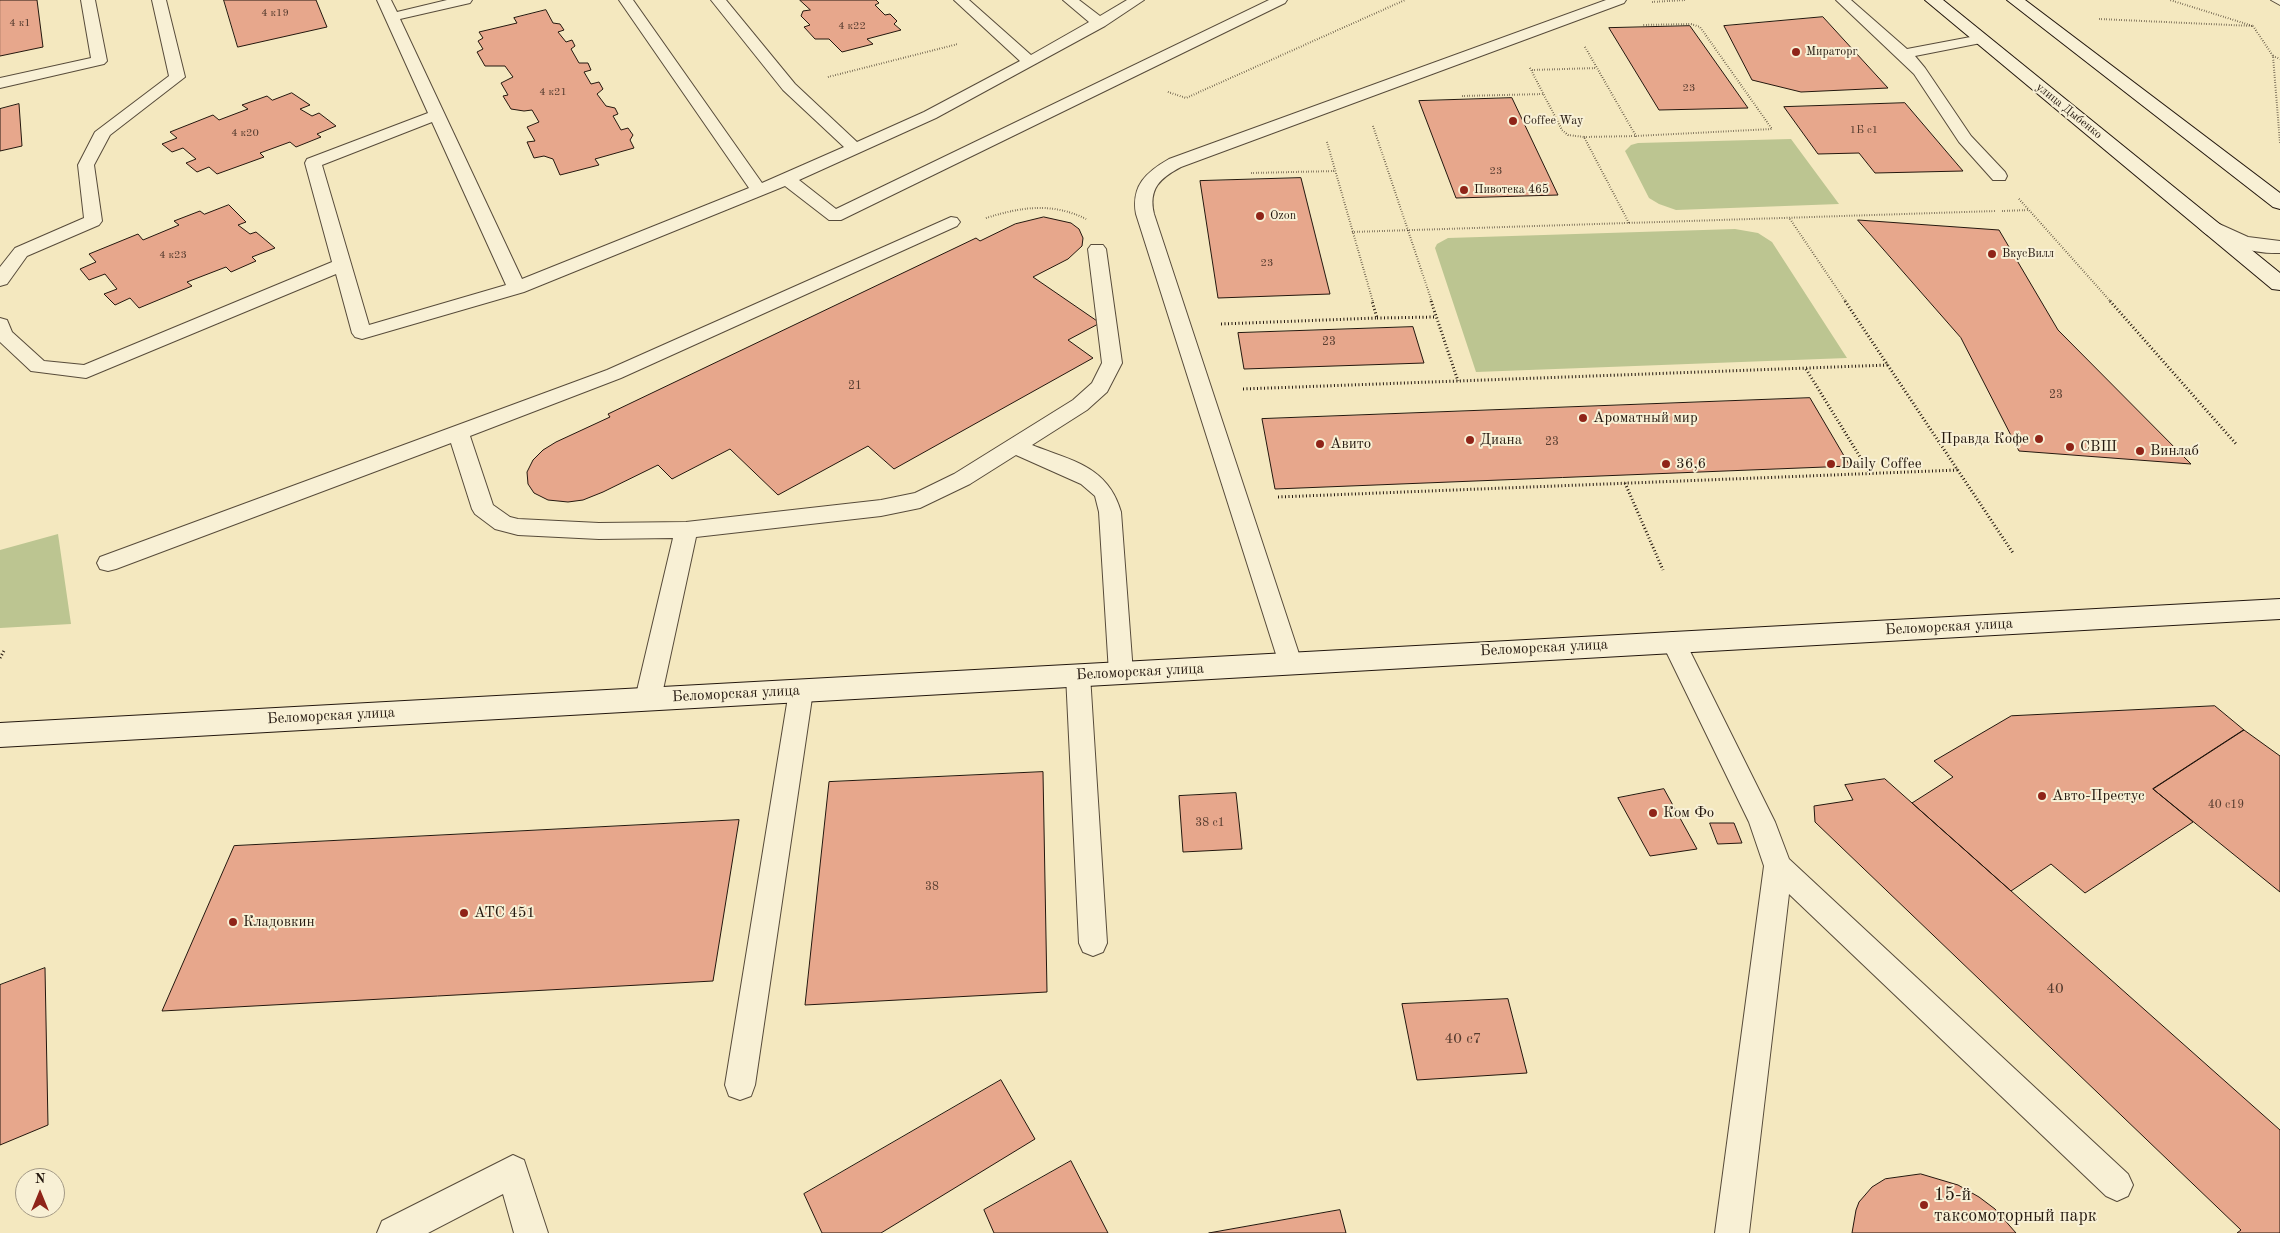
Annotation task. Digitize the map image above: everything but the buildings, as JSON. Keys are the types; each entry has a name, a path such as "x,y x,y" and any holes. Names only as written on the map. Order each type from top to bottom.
{"main road":[{"name":"улица Дыбенко","path":"1933,0 2280,284"},
{"path":"2015,0 2280,203"},
{"name":"улица Дыбенко","path":"2205,223 2237,240 2257,245 2280,247"},
{"name":"Беломорская улица","path":"0,735 1673,641 2280,609"}],"lane":[{"path":"0,83 99,61 88,0"},
{"path":"0,280 21,252 94,221 86,165 103,132 177,77 159,0"},
{"path":"384,0 516,288"},
{"path":"392,17 465,0"},
{"path":"626,0 759,191"},
{"path":"718,0 789,87 854,148"},
{"path":"961,0 1030,62"},
{"path":"1070,0 1100,23"},
{"path":"437,115 313,163 362,334 516,288 787,180 930,115 1030,62 1137,0"},
{"path":"787,180 835,216 1280,0"},
{"path":"1290,663 1141,202 1143,190 1148,182 1162,170 1175,163 1619,0"},
{"path":"1843,0 1904,54 1926,78 1965,139 1999,176"},
{"path":"1904,54 1981,39"},
{"path":"108,563 614,374 951,222"},
{"path":"458,432 483,509 503,523 518,527 599,531 686,530 898,505 939,492 1080,404 1100,387 1107,377 1112,363 1097,249"},
{"path":"0,324 3,334 38,367 86,372 342,265"},
{"path":"1015,446 1082,475 1097,485 1104,493 1110,512 1122,673"},
{"path":"648,699 686,530"},
{"path":"1673,641 1762,822 1778,866 2117,1185"},
{"path":"1078,675 1093,943"},
{"path":"740,1085 801,691"},
{"path":"1732,1233 1778,866"},
{"path":"394,1233 513,1171 531,1233"}],"path":[{"path":"1129,73 1177,97 1186,98 1405,0"},
{"path":"1651,2 1685,0"},
{"path":"2170,0 2253,26 2273,56 2280,144"},
{"path":"1569,18 1636,136"},
{"path":"2094,19 2253,26"},
{"path":"1515,38 1562,130 1568,135 1584,137 1636,136 1767,132 1772,129 1700,26 1691,24 1639,25"},
{"path":"789,87 999,34"},
{"path":"2273,56 2280,58"},
{"path":"1531,70 1597,68"},
{"path":"1362,94 1458,381"},
{"path":"1318,110 1377,318"},
{"path":"1584,137 1630,223"},
{"path":"951,222 975,222 1009,210 1028,206 1047,206 1066,210 1085,218 1095,229 1097,249"},
{"path":"1352,232 2029,210 2237,445"},
{"path":"1789,218 2013,553"},
{"path":"1181,325 1436,316"},
{"path":"1202,390 1888,366"},
{"path":"1806,368 1870,473"},
{"path":"1237,498 1958,470"},
{"path":"1625,483 1662,570"},
{"path":"0,658 6,649"}],"green space":[{"path":"1791,139 1839,204 1676,210 1649,198 1625,151 1631,145 1638,143"},
{"path":"1735,229 1758,233 1772,242 1847,358 1476,372 1435,248 1437,244 1448,238"},
{"path":"58,534 71,624 0,628 0,550"}],"place":[{"name":"Мираторг","path":"1796,52"},
{"name":"Coffee Way","path":"1513,121"},
{"name":"Пивотека 465","path":"1464,190"},
{"name":"Ozon","path":"1260,216"},
{"name":"ВкусВилл","path":"1992,254"},
{"name":"Ароматный мир","path":"1583,418"},
{"name":"Правда Кофе","path":"2039,439"},
{"name":"Диана","path":"1470,440"},
{"name":"Авито","path":"1320,444"},
{"name":"СВШ","path":"2070,447"},
{"name":"Винлаб","path":"2140,451"},
{"name":"36,6","path":"1666,464"},
{"name":"Daily Coffee","path":"1831,464"},
{"name":"Авто-Престус","path":"2042,796"},
{"name":"Ком Фо","path":"1653,813"},
{"name":"АТС 451","path":"464,913"},
{"name":"Кладовкин","path":"233,922"},
{"name":"15-й таксомоторный парк","path":"1924,1205"}]}
